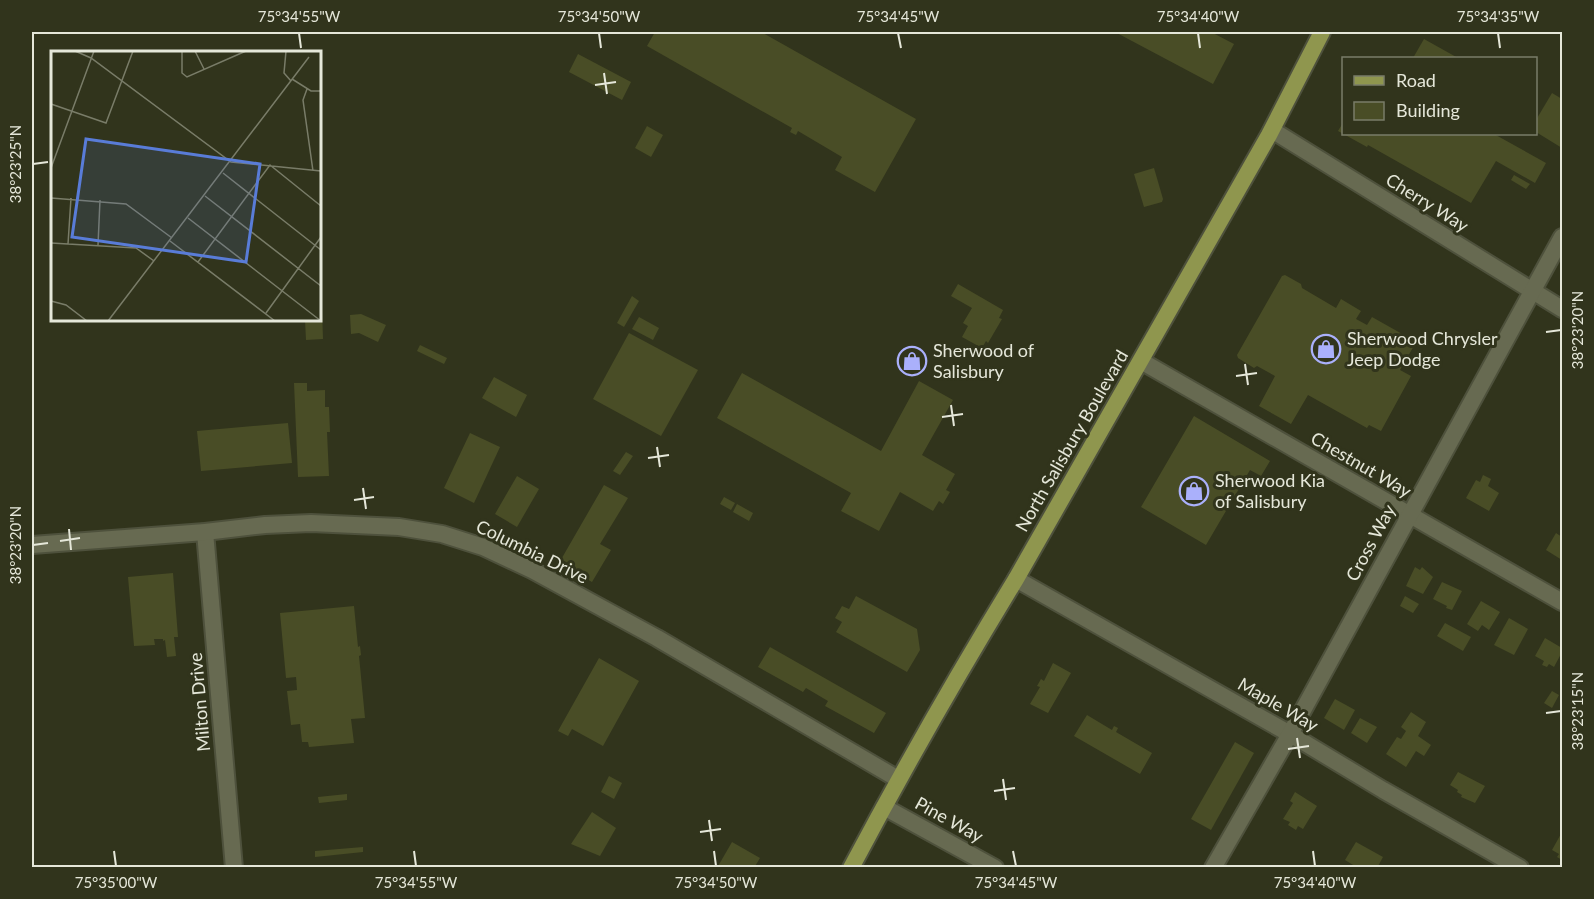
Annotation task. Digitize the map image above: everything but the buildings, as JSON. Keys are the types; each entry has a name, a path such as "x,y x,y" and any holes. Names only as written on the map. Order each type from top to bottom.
{"main road":[{"name":"North Salisbury Boulevard","path":"851,867 898,779 1016,579 1056,505 1272,130 1322,32"}],"street":[{"name":"Cherry Way","path":"1272,130 1563,309"},
{"name":"Cross Way","path":"1213,867 1290,734 1563,237"},
{"name":"Chestnut Way","path":"1141,361 1563,602"},
{"name":"Columbia Drive","path":"32,545 311,523 399,527 442,534 483,547 532,570 665,642 898,779"},
{"name":"Milton Drive","path":"206,532 234,867"},
{"name":"Maple Way","path":"1016,579 1520,867"},
{"name":"Pine Way","path":"884,807 995,867"}],"place":[{"name":"Sherwood Chrysler Jeep Dodge","path":"1326,349"},
{"name":"Sherwood of Salisbury","path":"912,361"},
{"name":"Sherwood Kia of Salisbury","path":"1194,491"}]}
